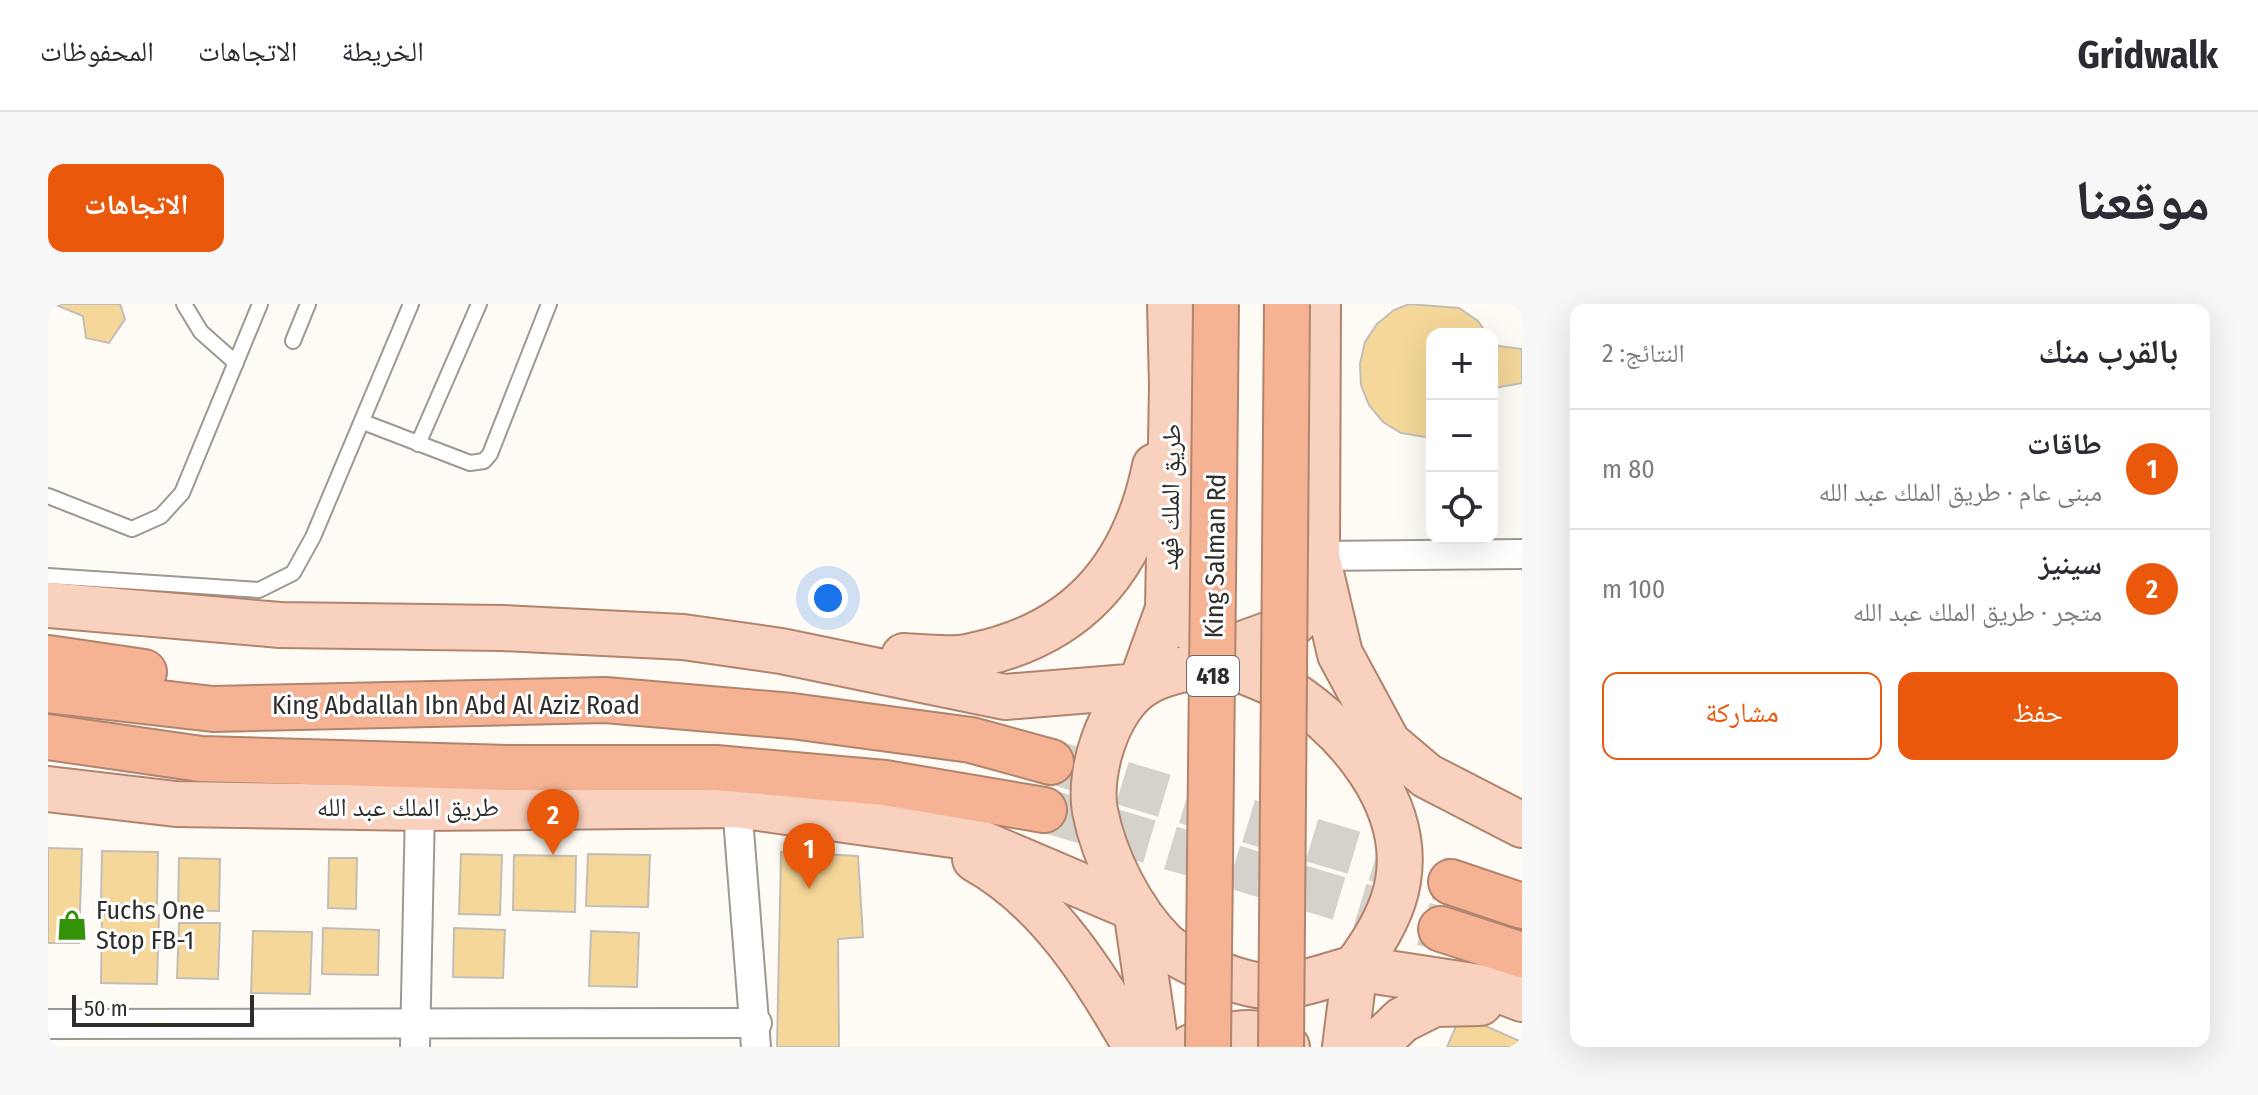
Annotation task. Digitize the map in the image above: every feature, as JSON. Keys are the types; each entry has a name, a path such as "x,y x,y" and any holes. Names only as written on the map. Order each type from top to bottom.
{"highway":[{"name":"King Salman Rd","path":"1208,1047 1216,304"},
{"path":"1284,1047 1287,304"},
{"path":"48,658 352,703"},
{"name":"King Abdallah Ibn Abd Al Aziz Road","path":"48,690 213,709 352,703 605,700 792,716 971,740 1051,762"},
{"path":"48,737 201,759 508,768 716,768 885,783 1044,810"},
{"path":"48,768 164,780 294,781 508,768"},
{"path":"1451,882 1522,906"},
{"path":"1441,929 1522,955"}],"main road":[{"path":"1318,304 1321,574 1367,764 1396,825 1398,880 1379,937 1355,968 1345,1047"},
{"name":"طريق الملك فهد","path":"1140,686 1168,609 1172,386 1169,310"},
{"path":"781,651 970,657 1037,635 1086,602 1125,556 1147,505 1172,386"},
{"path":"1168,609 1201,636 1234,647 1289,627 1321,574"},
{"path":"48,605 280,625 502,628 683,637 781,651 1005,697 1140,686"},
{"path":"1340,654 1388,743 1427,776 1522,825"},
{"path":"1522,833 1455,813 1367,764 1321,715 1283,688 1224,663 1165,673 1140,686 1120,706 1099,748 1095,809 1110,859 1136,909 1166,946 1213,971 1266,986 1355,968 1499,990 1522,999"},
{"name":"طريق الملك عبد الله","path":"48,789 176,804 420,808 737,805 967,837 1136,909"},
{"path":"925,830 991,868 1061,929 1136,1047"},
{"path":"1136,909 1156,1047"},
{"path":"1374,1047 1402,1020 1434,1004 1491,1003 1522,1009"},
{"path":"1191,1047 1233,1032 1274,1036 1284,1047"}],"street":[{"path":"1321,574 1522,554"},
{"path":"48,1024 277,1035 756,1035 737,805"},
{"path":"415,1035 420,808"}],"lane":[{"path":"184,304 201,332 236,363"},
{"path":"48,496 132,529 161,516 182,493 260,304"},
{"path":"293,341 308,304"},
{"path":"48,576 259,590 293,573 363,422 411,304"},
{"path":"418,444 479,304"},
{"path":"363,422 470,463 484,461 490,454 549,304"}],"building":[{"path":"54,304 120,304 125,319 109,343 86,338 83,316"},
{"path":"1409,304 1459,308 1483,328 1426,328 1426,437 1401,433 1383,422 1369,405 1361,385 1360,364 1365,342 1377,324 1394,310"},
{"path":"1498,345 1522,349 1522,383 1498,387"},
{"path":"48,848 82,849 79,943 48,943"},
{"path":"102,851 158,852 157,905 101,903"},
{"path":"781,852 858,856 863,937 838,939 839,1047 777,1047"},
{"path":"461,854 502,855 500,915 459,914"},
{"path":"588,854 650,855 648,907 586,906"},
{"path":"514,855 576,856 575,912 513,910"},
{"path":"179,858 220,859 219,911 178,910"},
{"path":"329,858 357,858 356,909 328,908"},
{"path":"102,914 159,915 157,984 101,983"},
{"path":"179,923 220,923 218,979 177,978"},
{"path":"323,928 379,930 378,975 322,974"},
{"path":"454,928 505,930 503,978 453,977"},
{"path":"253,931 312,932 310,994 251,993"},
{"path":"591,931 639,933 637,987 589,986"},
{"path":"1461,1015 1522,1042 1522,1047 1447,1047"}],"tunnel":[{"path":"1059,764 1451,882"},
{"path":"1044,810 1441,929"}],"place":[{"name":"سينيز","path":"553,855"},
{"name":"طاقات","path":"809,889"},
{"name":"Fuchs One Stop FB-1","path":"72,925"}]}
